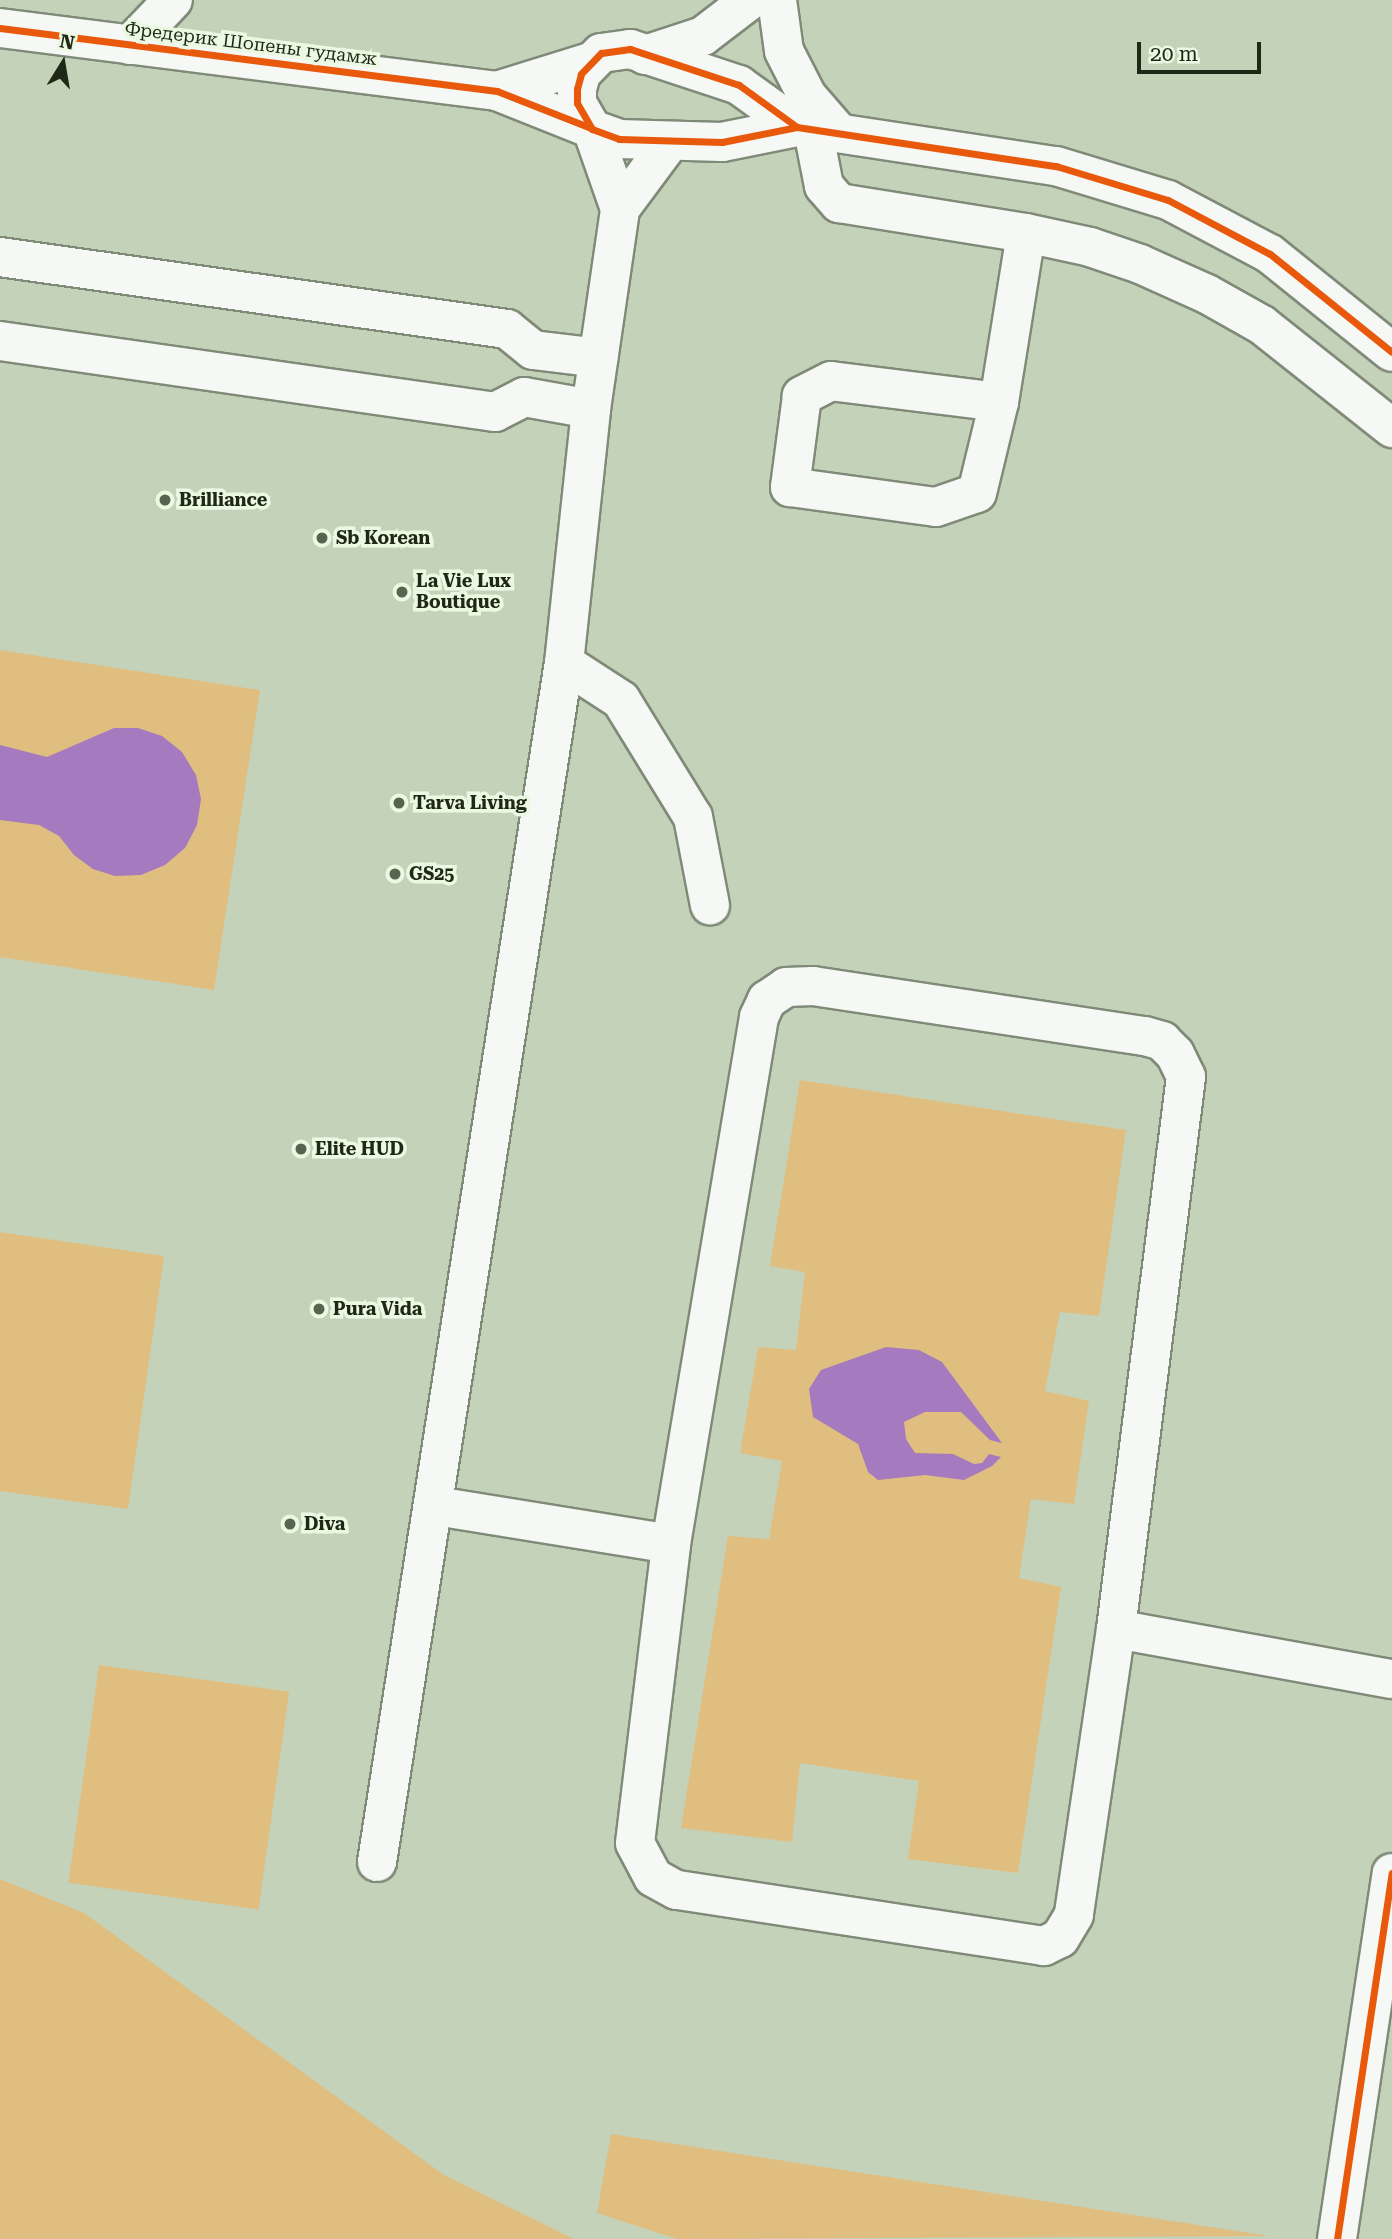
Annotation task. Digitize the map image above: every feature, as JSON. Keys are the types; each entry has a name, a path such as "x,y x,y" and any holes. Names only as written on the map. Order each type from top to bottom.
{"street":[{"path":"131,45 173,0"},
{"path":"645,55 703,36 750,0"},
{"path":"776,0 785,51 807,96 816,130 824,186 839,203 1026,233 1090,247 1207,294 1262,325 1392,428"},
{"name":"Фредерик Шопены гудамж","path":"0,28 498,91"},
{"path":"498,91 590,62 616,49 645,55 739,85 816,130"},
{"path":"377,1861 436,1506 564,663 591,409 620,209 592,129 578,103 577,89 590,62"},
{"path":"722,142 740,130 747,117 748,102 739,85"},
{"path":"498,91 619,139 669,143 722,142 816,130 1056,166 1168,200 1270,254 1392,352"},
{"path":"620,209 669,143"},
{"path":"999,402 831,381 802,396 790,487 936,507 977,493 999,402 1026,233"},
{"path":"0,257 507,329 533,349 598,358"},
{"path":"0,341 495,412 524,397 591,409"},
{"path":"564,663 621,700 693,817 710,905"},
{"path":"813,986 1144,1036 1162,1041 1186,1077 1116,1629 1074,1915 1066,1931 1053,1942 1026,1947 676,1889 664,1885 645,1867 635,1830 671,1544 760,1017 767,1000 786,987 813,986"},
{"path":"436,1506 671,1544"},
{"path":"1116,1629 1392,1679"},
{"path":"1337,2239 1379,2037 1392,1873"}],"shaded area":[{"path":"0,650 260,690 214,990 0,957"},
{"path":"114,728 138,728 162,736 182,752 196,775 201,799 197,825 185,848 165,865 141,875 115,876 93,869 74,855 59,836 39,825 0,820 0,745 47,757"},
{"path":"800,1080 1126,1130 1099,1316 1060,1312 1045,1391 1089,1401 1074,1504 1031,1499 1019,1578 1061,1587 1018,1873 908,1859 919,1781 800,1763 792,1842 681,1828 728,1536 769,1539 782,1461 740,1453 758,1347 796,1350 805,1272 770,1266"},
{"path":"0,1232 164,1256 128,1509 0,1491"},
{"path":"886,1347 919,1350 942,1362 1002,1443 990,1440 961,1412 925,1412 904,1422 906,1439 915,1453 953,1454 974,1464 982,1463 989,1454 1001,1457 992,1466 964,1480 925,1475 878,1480 868,1472 858,1444 813,1417 809,1389 821,1370"},
{"path":"99,1665 289,1692 259,1910 68,1883"},
{"path":"0,1879 84,1913 444,2175 574,2239 0,2239"},
{"path":"611,2134 1269,2236 677,2239 597,2213"}],"cycle path":[{"path":"0,28 497,91 591,128"},
{"path":"797,127 739,85 630,49 601,53 581,74 577,89 577,103 592,129 619,139 722,142 797,127 1056,166 1168,200 1270,254 1392,352"},
{"path":"1337,2239 1392,1873"}],"place":[{"name":"Brilliance","path":"165,500"},
{"name":"Sb Korean","path":"322,538"},
{"name":"La Vie Lux Boutique","path":"402,592"},
{"name":"Tarva Living","path":"399,803"},
{"name":"GS25","path":"395,874"},
{"name":"Elite HUD","path":"301,1149"},
{"name":"Pura Vida","path":"319,1309"},
{"name":"Diva","path":"290,1524"}]}
